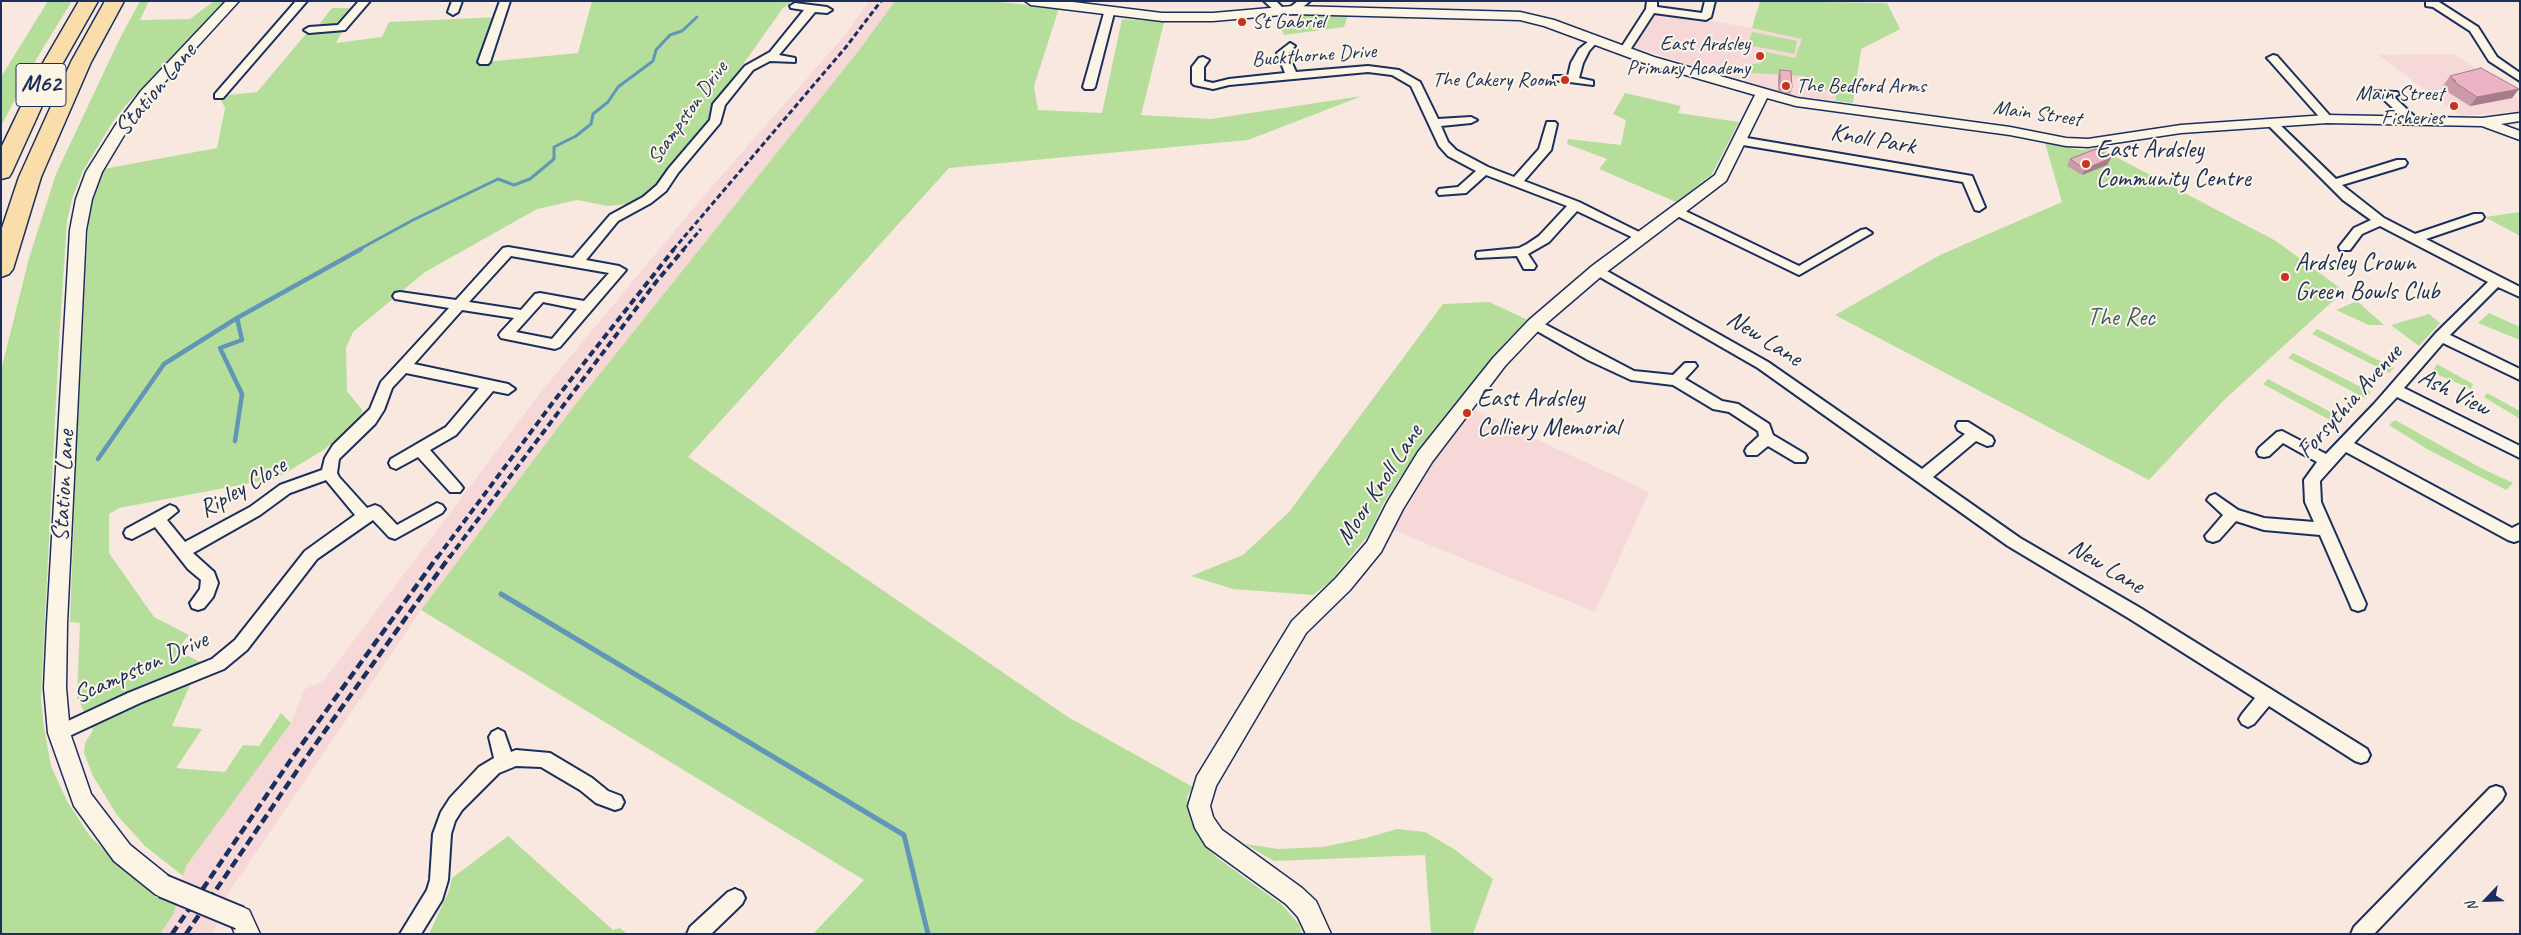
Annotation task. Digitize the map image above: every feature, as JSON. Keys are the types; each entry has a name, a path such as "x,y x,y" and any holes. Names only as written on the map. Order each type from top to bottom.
{"highway":[{"name":"M62","path":"1,172 46,74 90,1"},
{"name":"M62","path":"1,269 30,177 81,62 115,1"},
{"path":"59,110 127,1"}],"street":[{"name":"Station Lane","path":"233,1 137,104 94,172 84,199 78,230 55,688 59,733 82,800 122,853 163,886 244,926"},
{"path":"219,96 302,1"},
{"path":"309,30 341,28 365,1"},
{"path":"452,12 457,1"},
{"path":"484,62 506,1"},
{"path":"1031,1 1062,3 1109,12 1185,18 1286,10 1520,16 1549,23 1624,51 1651,5 1706,17 1710,1"},
{"path":"1269,1 1286,10"},
{"path":"1286,10 1305,1"},
{"path":"2430,4 2435,4 2474,29 2493,59 2520,78"},
{"path":"795,6 827,10"},
{"name":"Scampston Drive","path":"578,262 614,218 647,200 662,188 672,171 716,121 719,104 725,96 749,68 769,58 812,8"},
{"path":"1089,87 1109,12"},
{"path":"1574,81 1577,63 1584,49 1594,40"},
{"path":"1267,53 1286,50 1292,76"},
{"name":"Main Street","path":"1624,51 1762,94 1796,102 2010,131 2066,142 2088,143 2181,129 2327,119 2411,119 2482,122"},
{"name":"Buckthorne Drive","path":"1193,53 1206,61 1198,67 1193,85 1213,86 1229,82 1368,69 1395,72 1416,84 1443,143 1452,153 1484,170 1576,205 1641,236"},
{"path":"769,58 791,60"},
{"path":"2273,58 2327,119"},
{"path":"1558,78 1589,83"},
{"name":"Moor Knoll Lane","path":"1318,934 1307,909 1294,896 1214,838 1203,821 1199,806 1205,783 1299,627 1343,584 1365,559 1425,458 1499,362 1535,324 1598,270 1721,178 1762,94"},
{"path":"2365,94 2396,94"},
{"path":"2384,94 2411,119"},
{"path":"2482,122 2520,117"},
{"path":"1434,123 1471,120"},
{"path":"2482,122 2520,136"},
{"path":"1516,182 1555,140 1551,124"},
{"path":"2273,124 2347,197 2380,221 2495,282 2520,293"},
{"name":"Knoll Park","path":"1741,140 1968,179 1978,207"},
{"path":"2334,184 2402,163"},
{"path":"1443,192 1462,190 1484,170"},
{"path":"1482,255 1521,252 1544,239 1576,205"},
{"path":"1676,212 1799,270 1866,233"},
{"path":"2345,247 2358,231 2380,221"},
{"path":"2414,239 2475,221"},
{"path":"437,509 395,533 343,492 330,473 329,466 338,449 370,420 377,410 386,386 508,251 619,270 555,344 506,334 540,297 587,306"},
{"path":"1521,252 1528,266"},
{"name":"New Lane","path":"1598,270 1763,365 2014,542 2136,614 2361,755"},
{"name":"Forsythia Avenue","path":"2358,604 2313,502 2312,480 2327,461 2441,336 2462,318 2495,282"},
{"path":"400,296 524,315"},
{"path":"1535,324 1593,357 1631,375 1676,380 1718,405 1733,408 1764,428 1767,438 1800,458"},
{"path":"2441,336 2520,375"},
{"path":"1676,380 1690,366"},
{"path":"403,367 508,389"},
{"path":"396,463 451,431 489,386"},
{"name":"Ash View","path":"2394,389 2520,453"},
{"path":"1921,478 1975,434"},
{"path":"2264,452 2282,436 2327,461"},
{"path":"1752,451 1767,438"},
{"path":"2344,444 2514,536 2520,530"},
{"path":"420,449 455,488"},
{"name":"Ripley Close","path":"183,552 255,512 285,489 330,473"},
{"path":"2215,500 2233,514 2264,524 2324,529"},
{"name":"Scampston Drive","path":"59,733 134,698 218,664 241,645 311,555 371,514"},
{"path":"2213,536 2233,514"},
{"name":"Ripley Close","path":"132,533 164,515 183,552 208,578 210,583 207,592 199,603"},
{"path":"2248,719 2266,697"},
{"path":"498,737 504,762"},
{"path":"410,934 435,894 439,880 442,834 447,818 456,804 485,773 504,762 516,758 544,759 561,771 586,784 602,797 615,802"},
{"path":"2362,933 2496,794"},
{"path":"697,934 735,898"}],"shaded area":[{"path":"869,1 895,1 860,49 574,406 421,610 227,895 213,934 160,934 174,913 185,866 291,723 305,689 320,683 327,676 541,392 702,198 845,35"},
{"name":"East Ardsley Primary Academy","path":"1760,1 1887,3 1900,29 1861,49 1853,103 1778,94 1720,77 1721,74 1636,48 1636,43 1657,12 1752,28"},
{"path":"2455,54 2520,100 2520,111 2460,116 2379,55"},
{"path":"1474,410 1649,492 1595,612 1393,530 1428,469"}],"green space":[{"path":"48,1 72,1 37,58 1,126 1,77"},
{"path":"140,1 149,1 140,20 190,19 214,1 224,1 126,105 112,123 83,171 73,196 67,220 59,342 41,698 51,766 67,801 89,835 121,867 176,904 174,913 160,934 1,934 1,370 29,258 56,174 119,40"},
{"path":"592,1 792,1 783,8 727,87 714,101 712,117 649,194 628,204 608,206 577,200 537,209 425,272 353,332 346,348 347,391 363,411 355,422 325,449 277,478 119,508 109,514 109,553 154,617 189,635 177,650 200,662 172,726 202,729 176,768 225,772 243,745 259,746 281,713 291,723 186,866 183,876 145,846 117,815 93,776 84,753 85,743 93,730 77,697 80,623 70,622 76,460 88,230 90,211 99,178 103,170 109,168 217,148 225,108 219,96 257,92 306,34 342,32 336,43 382,37 389,22 500,17 485,62 578,53"},
{"path":"895,1 989,1 1059,8 1034,86 1038,110 1102,113 1122,19 1164,22 1141,115 1211,119 1362,96 1248,140 949,168 688,457 1068,717 1193,787 1187,797 1191,818 1200,838 1216,857 1281,904 1299,924 1302,934 813,934 864,880 421,610 574,406 860,49"},
{"path":"1760,1 1887,3 1900,29 1861,49 1853,103 1836,101 1835,91 1808,86 1805,76 1751,73 1752,64 1761,63 1766,52 1795,58 1802,39 1752,28"},
{"path":"332,8 349,8 352,10 338,27 317,27"},
{"path":"1298,14 1348,15 1344,27 1284,35 1279,23 1297,19"},
{"path":"1752,32 1797,41 1794,54 1748,45"},
{"path":"1625,93 1681,106 1678,113 1739,122 1712,174 1676,202 1599,169 1607,159 1567,144 1568,139 1621,145 1626,120 1613,114"},
{"name":"The Rec","path":"2045,143 2082,150 2099,148 2276,241 2344,291 2223,401 2149,480 1835,315 1940,255 2062,202"},
{"path":"2520,212 2520,236 2485,217"},
{"path":"2357,301 2384,325 2369,325 2336,310"},
{"path":"1489,302 1530,321 1510,337 1400,478 1383,504 1369,534 1331,581 1313,595 1233,589 1191,576 1243,555 1289,512 1443,304"},
{"path":"2489,313 2520,327 2520,340 2478,323"},
{"path":"2429,314 2440,323 2419,346 2391,325"},
{"path":"2317,329 2394,368 2389,373 2312,334"},
{"path":"2293,353 2371,392 2365,398 2288,358"},
{"path":"2437,364 2473,384 2471,389 2432,372"},
{"path":"2268,379 2344,419 2339,425 2263,384"},
{"path":"2487,393 2520,411 2520,419 2484,397"},
{"path":"2395,420 2481,468 2513,483 2506,490 2427,449 2389,425"},
{"path":"1397,829 1425,832 1454,849 1493,879 1473,934 1431,934 1425,855 1274,861 1245,844 1278,849 1323,847"},
{"path":"508,836 613,930 620,928 627,934 429,934 449,891 452,878"}],"building":[{"path":"2481,68 2519,89 2477,97 2453,81 2456,81 2450,76"},
{"path":"1780,70 1791,71 1792,88 1780,84"},
{"path":"2096,149 2111,158 2085,169 2070,159"}],"waterway":[{"path":"358,250 413,220 498,179 514,185 530,179 554,159 554,147 576,136 591,124 593,114 608,102 618,87 653,61 656,50 670,35 682,31 697,17"},
{"path":"237,318 361,249"},
{"path":"98,459 164,364 237,318"},
{"path":"235,441 242,394 220,348 242,340 237,318"},
{"path":"501,594 904,835 928,934"}],"railway":[{"path":"673,250 846,47 881,1"},
{"path":"683,250 701,229"},
{"path":"437,558 554,401 674,249"},
{"path":"449,558 656,282 684,249"},
{"path":"172,934 292,758 438,556"},
{"path":"186,934 305,759 450,556"}],"place":[{"name":"St Gabriel","path":"1242,22"},
{"name":"East Ardsley Primary Academy","path":"1760,56"},
{"name":"The Cakery Room","path":"1565,80"},
{"name":"The Bedford Arms","path":"1786,86"},
{"name":"Main Street Fisheries","path":"2454,106"},
{"name":"East Ardsley Community Centre","path":"2086,164"},
{"name":"Ardsley Crown Green Bowls Club","path":"2285,277"},
{"name":"East Ardsley Colliery Memorial","path":"1467,413"}]}
